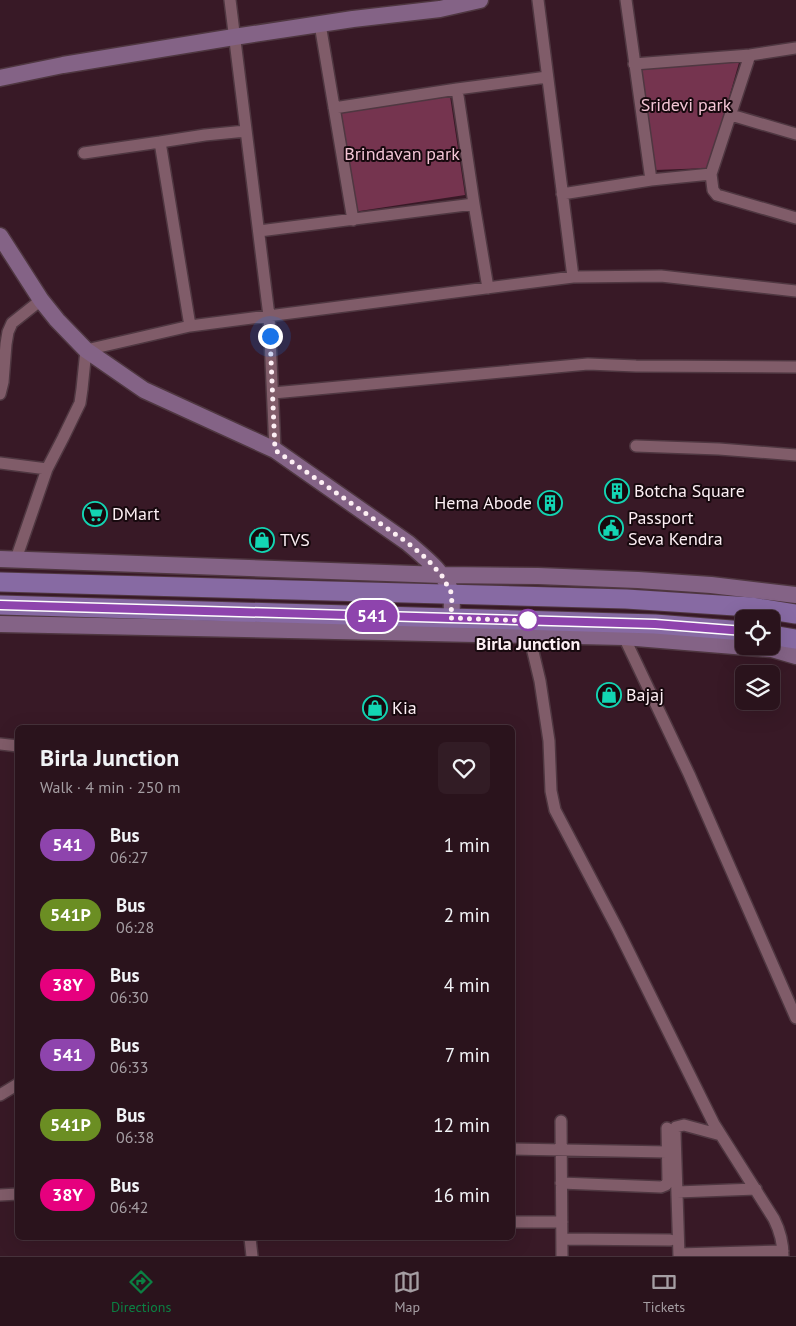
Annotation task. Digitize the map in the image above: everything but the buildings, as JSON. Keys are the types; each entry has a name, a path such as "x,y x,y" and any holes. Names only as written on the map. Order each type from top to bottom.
{"main road":[{"path":"0,582 626,599 751,607 796,614"},
{"path":"0,605 451,626 655,624 735,630"},
{"path":"780,636 796,639"}],"street":[{"path":"230,0 269,316 275,450"},
{"path":"0,78 63,65 234,37 440,9 455,3 480,0"},
{"path":"538,0 573,277"},
{"path":"626,0 651,180"},
{"path":"320,24 353,220"},
{"path":"634,64 750,55 796,48"},
{"path":"750,55 711,174 713,190 717,195 796,218"},
{"path":"334,108 547,77"},
{"path":"457,89 488,288"},
{"path":"731,115 796,134"},
{"path":"84,153 205,135 246,131"},
{"path":"160,142 190,326"},
{"path":"562,194 651,180 711,174"},
{"path":"259,231 474,204"},
{"path":"0,238 41,300 86,350 144,390 275,450 408,543 427,559 442,576 452,594 451,626"},
{"path":"86,350 190,326 573,277 661,276 796,291"},
{"path":"0,394 2,392 8,332 12,323 41,300"},
{"path":"86,350 80,403 47,469 8,559 442,576 538,576 638,580 711,585 796,595"},
{"path":"273,393 588,364 796,367"},
{"path":"636,446 719,449 796,455"},
{"path":"0,464 47,469"},
{"path":"0,624 451,626 529,635 624,637 772,649 796,656"},
{"path":"529,635 540,681 549,741 551,791 555,810 618,930 714,1124 780,1230 783,1254 679,1255 676,1127 684,1125 721,1136"},
{"path":"624,637 689,774 796,1018"},
{"path":"0,744 15,746"},
{"path":"0,1095 15,1086"},
{"path":"561,1121 562,1256"},
{"path":"561,1183 661,1187 666,1185 668,1181 667,1128"},
{"path":"515,1149 667,1152"},
{"path":"677,1192 756,1189"},
{"path":"0,1195 15,1194"},
{"path":"515,1222 562,1222"},
{"path":"562,1239 670,1240"},
{"path":"250,1240 252,1256"}],"green space":[{"name":"Sridevi park","path":"740,59 709,168 655,170 640,70"},
{"name":"Brindavan park","path":"450,96 465,195 353,212 339,112"}],"bus line":[{"name":"541","path":"0,605 655,624 735,630"}],"place":[{"name":"Botcha Square","path":"617,491"},
{"name":"Hema Abode","path":"550,503"},
{"name":"DMart","path":"95,514"},
{"name":"Passport Seva Kendra","path":"611,528"},
{"name":"TVS","path":"262,540"},
{"name":"Birla Junction","path":"528,620"},
{"name":"Bajaj","path":"609,695"},
{"name":"Kia","path":"375,708"}],"route":[{"path":"270,336 275,450 408,543 427,559 442,576 452,594 451,618 533,621 528,620"}]}
